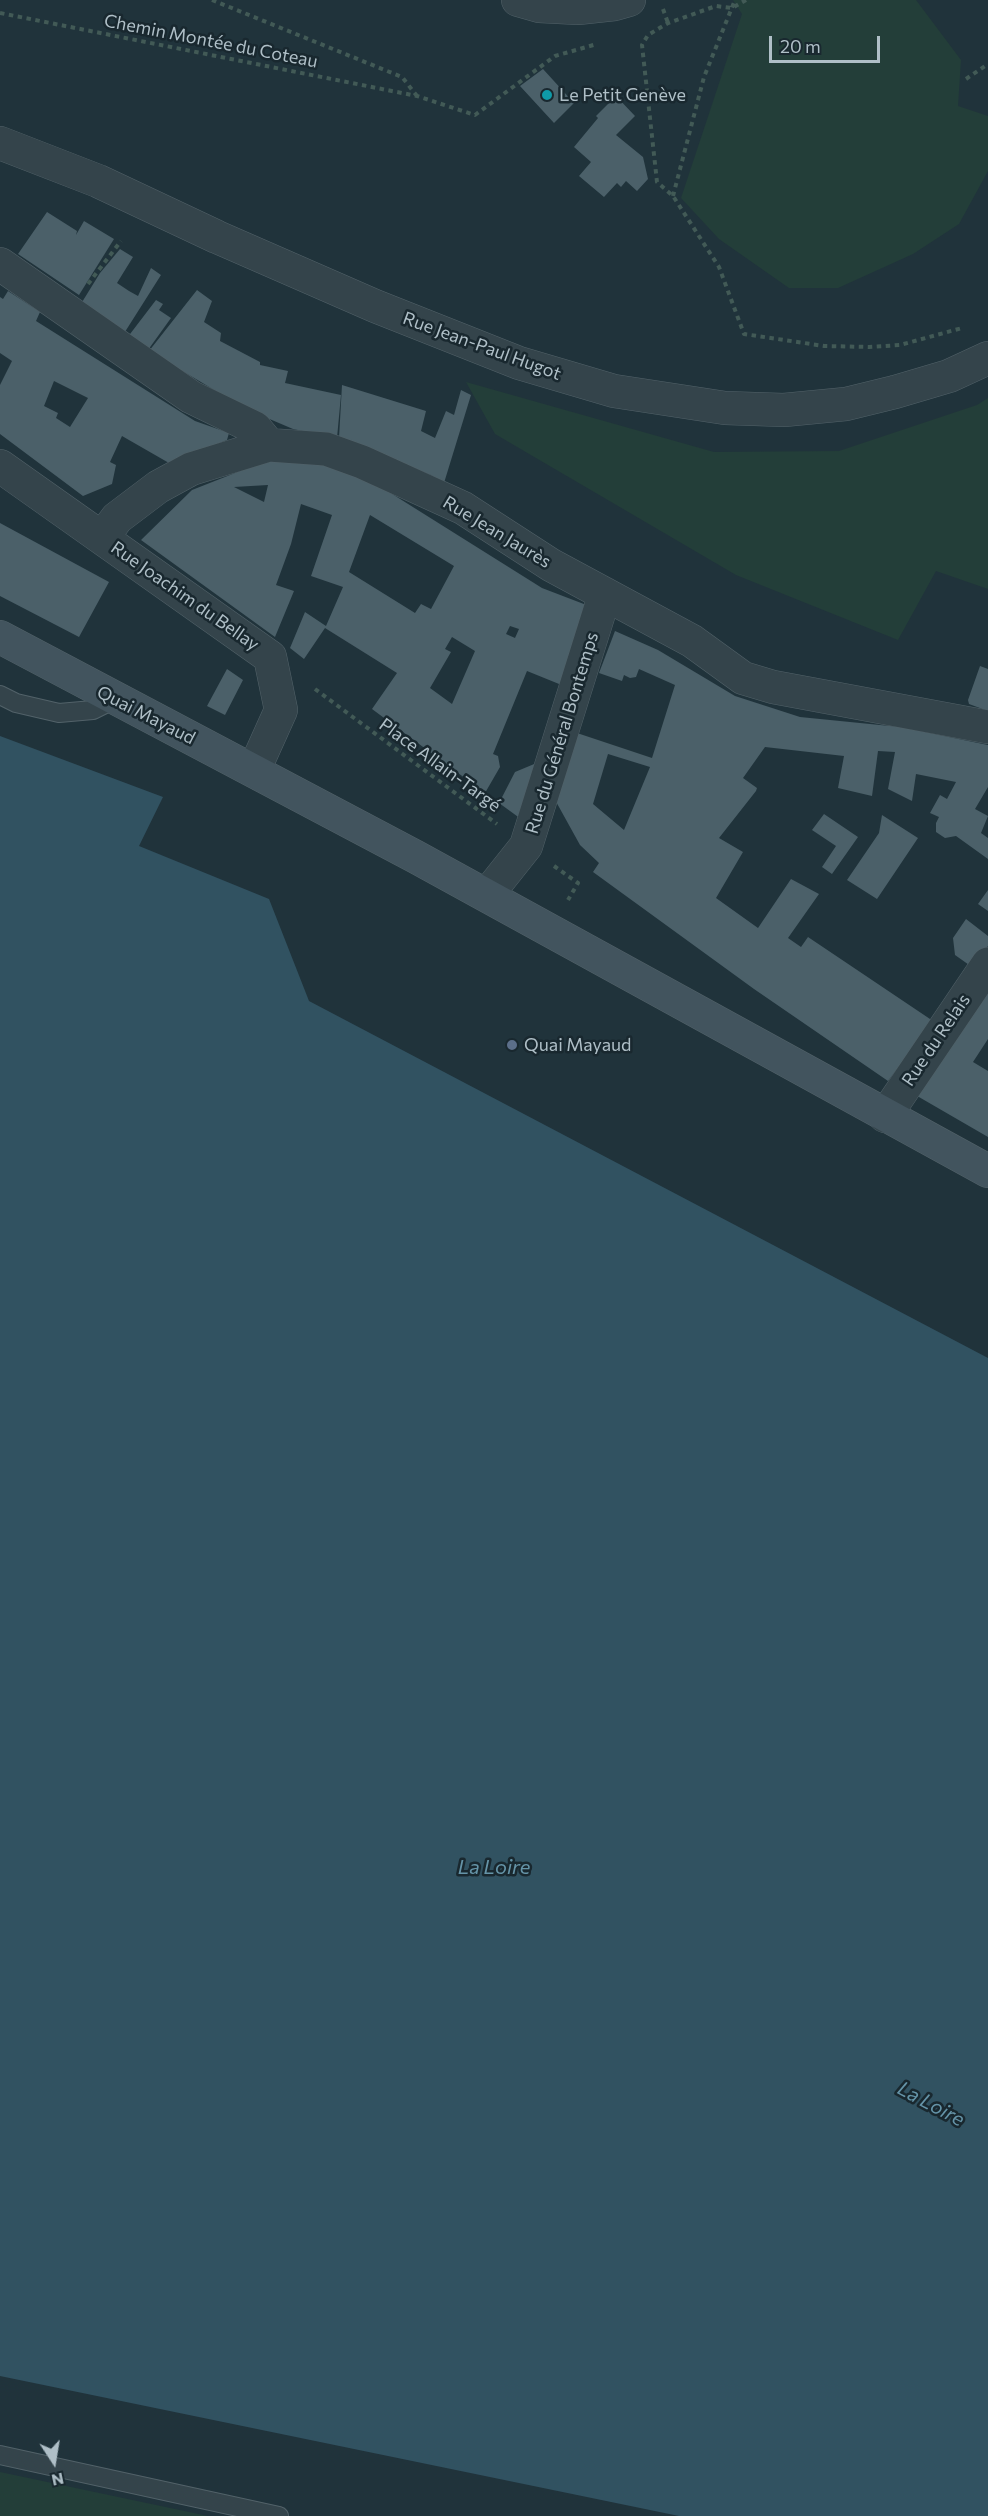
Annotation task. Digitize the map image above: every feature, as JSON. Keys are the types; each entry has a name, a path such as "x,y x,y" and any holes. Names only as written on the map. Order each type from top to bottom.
{"main road":[{"name":"Quai Mayaud","path":"0,638 254,770 988,1171"}],"street":[{"path":"518,0 539,6 578,8 629,0"},
{"name":"Rue Jean-Paul Hugot","path":"0,143 98,181 217,237 375,306 519,363 614,391 725,408 784,410 846,404 895,392 949,376 988,358"},
{"path":"0,264 191,397 255,428 269,444 201,466 158,487 117,518 102,538"},
{"name":"Rue Jean Jaurès","path":"269,444 326,449 380,470 463,508 551,565 692,641 743,678 773,687 988,727"},
{"name":"Rue Joachim du Bellay","path":"0,466 270,657 281,710 254,770"},
{"name":"Rue du Général Bontemps","path":"487,896 526,846 605,594"},
{"name":"Rue du Relais","path":"885,1116 988,964"}],"lane":[{"path":"0,695 16,703 59,713 93,710 115,699"},
{"path":"0,2454 279,2516"}],"path":[{"path":"212,0 402,77 417,96"},
{"path":"673,196 704,77 735,0"},
{"path":"638,36 716,6 732,8 747,0"},
{"name":"Chemin Montée du Coteau","path":"0,13 417,96 475,116 555,56 608,41"},
{"path":"648,34 642,45 657,182 673,196 719,267 744,334 824,346 869,347 900,345 931,339 968,326"},
{"path":"966,79 988,64"},
{"path":"67,311 121,242"},
{"name":"Place Allain-Targé","path":"270,657 578,883 551,931"}],"green space":[{"path":"733,0 916,0 961,60 958,106 988,116 988,171 959,224 913,254 838,288 789,288 719,239 681,198 742,14"},
{"path":"466,382 714,452 839,451 977,405 988,398 988,589 936,571 898,640 736,575 495,434"},
{"path":"0,2472 208,2516 0,2516"}],"water":[{"name":"La Loire","path":"0,736 163,797 139,846 269,899 309,1001 988,1358 988,2516 679,2516 0,2376"}],"building":[{"name":"Le Petit Genève","path":"543,69 574,103 554,123 520,86"},
{"path":"616,96 635,116 616,135 643,157 648,179 637,191 626,181 621,187 617,183 604,197 579,176 591,162 574,147 598,118 596,116"},
{"path":"47,212 77,231 76,235 84,221 114,239 79,295 18,254"},
{"path":"120,249 133,257 117,283 129,291 138,296 151,268 161,275 123,335 79,307 100,273"},
{"path":"197,290 212,301 204,322 221,333 220,341 260,362 260,365 288,371 285,383 341,395 337,438 293,429 246,409 149,351"},
{"path":"8,291 40,312 36,321 195,421 229,433 227,440 169,463 122,436 110,462 116,465 112,484 83,496 0,434 0,385 12,361 0,353 0,297 3,299","holes":["54,381 88,398 70,427 56,418 58,413 44,406"]},
{"path":"156,300 163,304 159,310 171,318 148,350 127,338"},
{"path":"342,385 426,411 421,431 435,438 446,411 454,415 461,390 471,395 444,483 431,475 339,438"},
{"path":"273,458 333,467 381,487 542,588 589,606 564,686 527,671 493,754 498,756 500,767 485,793 372,709 397,673 325,628 304,659 290,648 305,612 326,626 343,587 311,576 332,515 301,504 291,544 276,585 294,591 275,637 141,540 192,490","holes":["268,485 264,502 234,487","370,515 454,566 431,609 421,604 415,613 349,572","510,626 519,629 515,638 506,634","452,637 475,651 452,704 430,688 451,652 445,649"]},
{"path":"0,523 109,582 79,637 0,596"},
{"path":"615,631 658,650 735,696 800,717 900,727 988,745 988,787 975,809 988,816 981,833 988,838 988,859 956,836 945,838 936,832 939,817 930,813 940,795 947,799 956,782 916,774 912,801 888,789 895,752 878,751 872,796 838,788 844,756 765,747 743,778 757,788 756,791 719,838 743,852 716,898 758,928 791,879 819,894 788,938 801,947 808,937 933,1021 888,1081 754,989 593,872 599,863 580,845 554,798 574,732 652,758 675,685 639,669 636,677 630,678 624,675 622,681 599,673","holes":["608,754 650,767 624,830 593,804"]},
{"path":"980,666 988,669 988,711 969,704 968,700"},
{"path":"227,669 243,680 225,715 207,706"},
{"path":"539,762 521,819 499,803 515,772"},
{"path":"824,814 858,837 832,874 822,867 836,846 812,830"},
{"path":"882,815 918,838 877,899 847,880 879,833"},
{"path":"988,890 988,911 978,904"},
{"path":"966,919 988,936 988,946 972,967 955,955 953,938"},
{"path":"988,990 988,1039 973,1062 988,1071 988,1137 912,1093"}],"place":[{"name":"Le Petit Genève","path":"547,95"},
{"name":"Quai Mayaud","path":"512,1045"}]}
